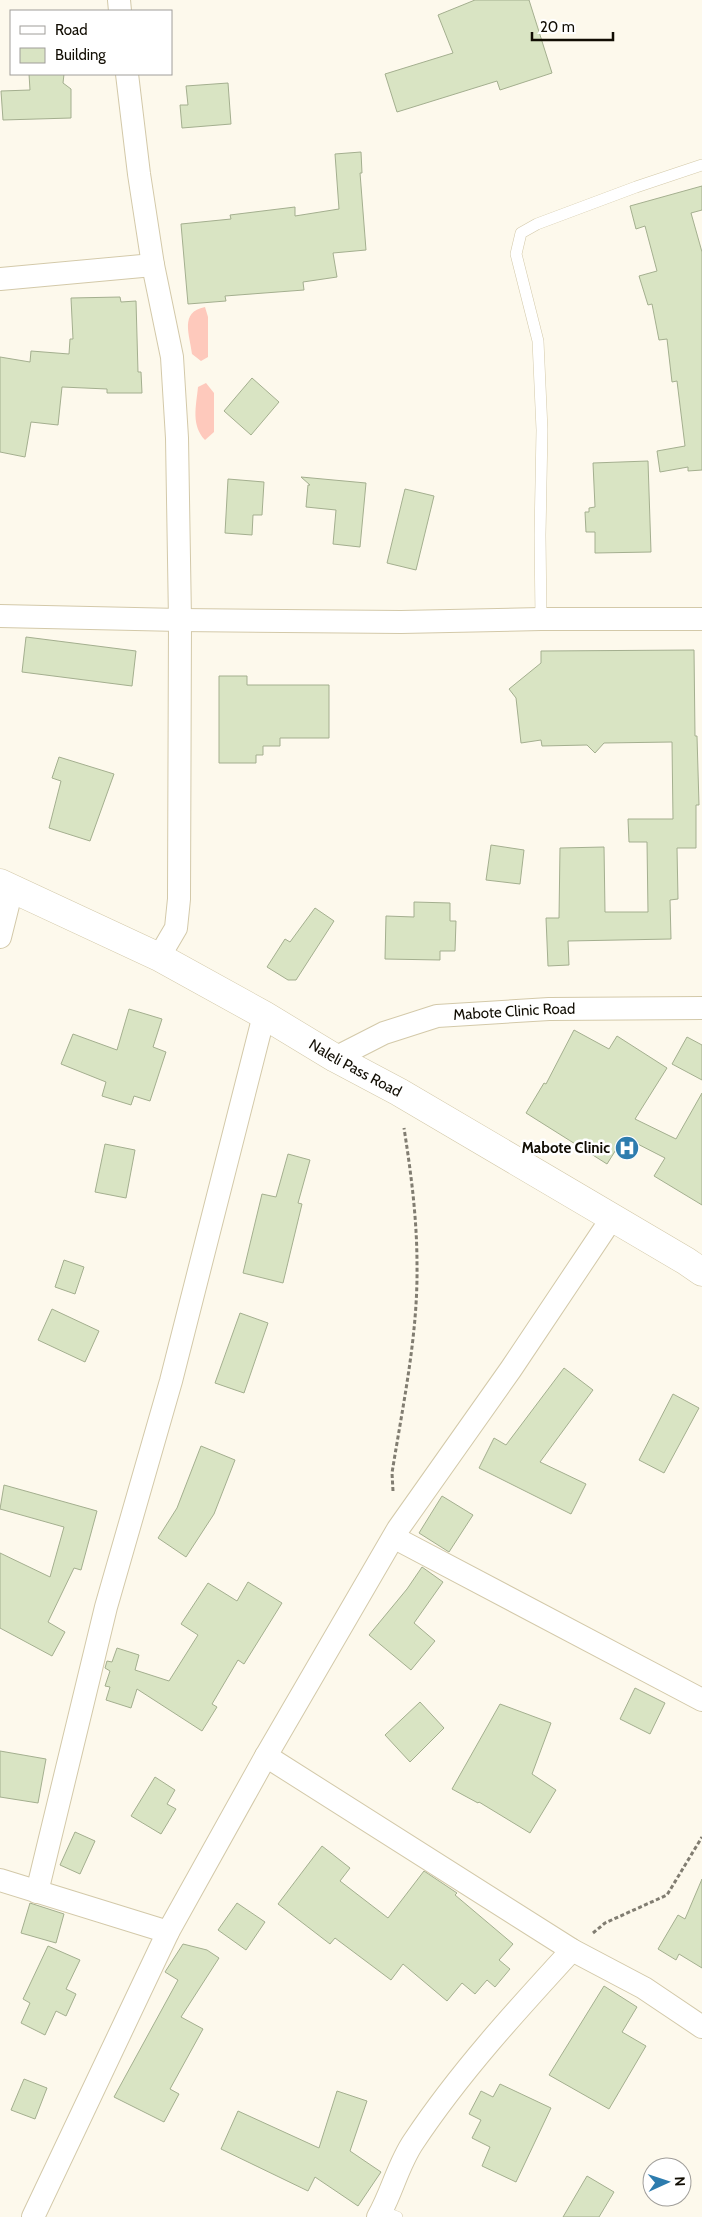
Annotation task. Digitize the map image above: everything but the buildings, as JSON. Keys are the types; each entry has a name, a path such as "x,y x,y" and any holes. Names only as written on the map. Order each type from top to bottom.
{"main road":[{"name":"Naleli Pass Road","path":"6,886 159,957 264,1015 335,1058 399,1092 702,1272"}],"street":[{"path":"127,75 138,174 153,265 172,357 177,438 180,620 179,899 176,928 159,957"},
{"path":"0,279 153,265"},
{"path":"0,616 401,622 541,619 702,619"},
{"path":"0,937 6,886"},
{"name":"Mabote Clinic Road","path":"335,1058 384,1033 436,1016 549,1009 702,1008"},
{"path":"37,1892 106,1607 171,1381 264,1015"},
{"path":"33,2217 168,1932 266,1756 395,1538 398,1529 511,1369 612,1218"},
{"path":"395,1538 702,1700"},
{"path":"266,1756 572,1950 644,1988 702,2027"},
{"path":"0,1880 168,1932"},
{"path":"385,2215 412,2143 459,2078 506,2022 572,1950"}],"lane":[{"path":"541,619 542,430 538,341 516,254 521,233 537,224 600,200 702,165"}],"path":[{"path":"395,1538 392,1473 413,1341 417,1265 413,1191 399,1092"},
{"path":"572,1950 605,1923 667,1895 702,1837"}],"shaded area":[{"path":"205,307 208,317 208,357 201,361 192,354 188,325 192,314"},
{"path":"206,383 214,393 214,432 205,440 196,422 196,409 198,387"}],"place":[{"name":"Mabote Clinic","path":"627,1148"}]}
